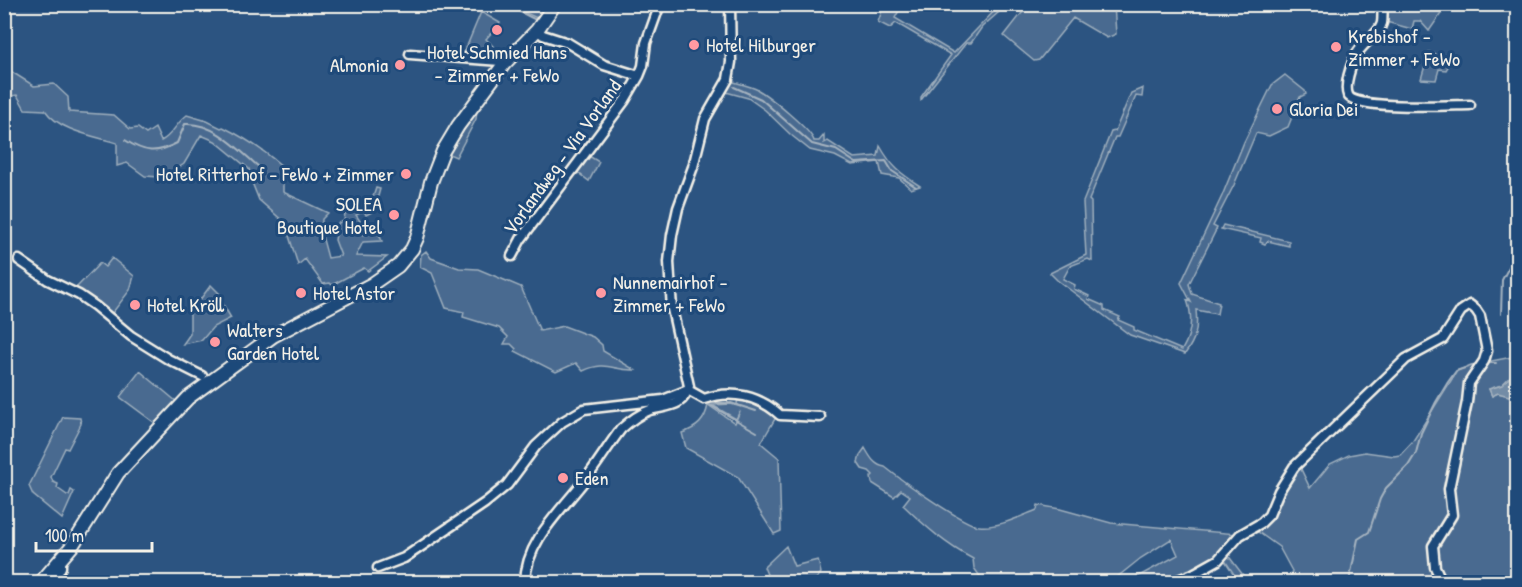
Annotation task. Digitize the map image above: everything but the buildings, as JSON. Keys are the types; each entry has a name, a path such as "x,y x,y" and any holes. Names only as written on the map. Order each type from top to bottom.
{"street":[{"path":"41,582 80,533 118,473 188,398 273,336 372,284 398,266 412,249 417,238 431,182 443,151 458,126 504,64 537,30 555,4"},
{"name":"Vorlandweg - Via Vorland","path":"512,256 521,239 625,100 644,66 646,43 660,4"},
{"path":"525,582 525,571 547,525 586,479 621,429 628,422 650,410 673,406 688,390 672,309 669,262 674,222 693,167 705,119 728,79 731,62 730,4"},
{"path":"1383,4 1381,25 1357,52 1348,79 1348,96 1352,100 1389,106 1470,105"},
{"name":"Vorlandweg - Via Vorland","path":"537,30 543,35 568,43 604,65 639,76"},
{"path":"410,54 500,61 504,64"},
{"path":"19,260 35,272 79,295 131,336 168,359 202,376"},
{"path":"1173,582 1218,560 1240,535 1261,523 1269,515 1279,491 1294,467 1406,359 1443,339 1461,312 1470,304 1480,316 1487,351 1484,361 1469,383 1449,489 1452,515 1433,546 1435,567 1442,582"},
{"path":"688,390 704,399 724,395 753,399 769,405 780,415 820,417"},
{"path":"378,568 404,558 485,503 507,485 536,446 562,422 584,409 663,400 688,390"},
{"path":"52,582 61,567 61,559"}],"shaded area":[{"path":"1029,4 1114,5 1116,34 1107,38 1073,18 1039,60 1034,61 1004,36"},
{"path":"509,5 544,5 544,11 539,19"},
{"path":"884,5 902,5 895,18 954,53 1000,5 1007,5 982,27 971,43 966,43 921,100 951,55 896,23 890,28 878,22"},
{"path":"1386,5 1447,5 1429,31 1420,21 1414,21 1412,29 1386,22"},
{"path":"481,12 500,23 486,39 494,47 488,56 464,53"},
{"path":"1429,52 1452,60 1446,70 1439,69 1436,80 1421,79"},
{"path":"4,67 34,86 54,84 68,97 69,112 114,115 130,129 138,128 146,134 155,128 161,141 187,115 223,127 239,136 262,150 283,167 283,192 328,213 322,219 321,232 328,258 341,256 335,240 338,223 344,221 345,213 369,209 376,188 380,189 374,211 366,215 364,211 356,215 364,227 360,229 364,235 374,230 378,232 382,241 363,242 356,256 387,257 368,271 364,268 332,285 323,284 305,259 298,265 285,223 259,200 249,169 215,141 201,135 184,164 175,170 166,182 160,177 145,176 127,163 117,166 117,143 68,128 51,117 45,110 25,109 17,95 5,97"},
{"path":"1285,75 1306,94 1300,97 1288,127 1269,136 1256,133 1234,185 1213,226 1217,228 1189,284 1192,294 1219,303 1217,314 1196,310 1195,334 1185,354 1130,335 1050,273 1086,255 1083,202 1111,132 1115,131 1131,93 1143,88 1142,97 1136,96 1118,137 1115,137 1089,200 1091,202 1092,261 1088,259 1070,266 1063,279 1075,285 1074,289 1089,296 1088,299 1104,306 1104,310 1120,317 1118,320 1134,327 1134,330 1182,350 1190,326 1187,300 1191,302 1181,283 1272,85"},
{"path":"731,81 758,90 798,122 814,141 819,141 824,135 824,143 828,141 854,158 878,156 880,146 897,169 920,186 911,189 899,178 882,175 879,162 852,165 835,156 810,150 748,98 726,92"},
{"path":"477,109 476,119 456,157 449,154"},
{"path":"589,156 599,162 589,181 577,172"},
{"path":"1223,225 1289,241 1289,246 1268,241 1265,244 1260,242 1261,238 1221,229"},
{"path":"426,251 431,258 459,268 478,269 521,287 540,331 564,326 593,337 602,345 603,351 635,370 598,366 583,371 576,363 556,372 515,351 516,349 511,344 504,344 508,337 499,328 463,317 464,312 446,308 432,273 420,267 421,255"},
{"path":"112,258 134,276 130,290 110,316 78,291 77,287 100,263 105,267"},
{"path":"211,285 221,295 221,301 231,318 213,327 202,340 183,344 190,334 190,313"},
{"path":"1517,358 1517,372 1502,385 1489,389 1492,396 1498,393 1509,396 1517,388 1517,582 1289,582 1292,571 1279,547 1258,532 1243,538 1228,553 1242,532 1273,513 1286,483 1299,465 1310,488 1330,464 1349,455 1365,452 1400,455 1413,441 1457,371 1471,365"},
{"path":"140,371 177,402 155,423 120,397"},
{"path":"1516,371 1518,383 1515,391 1509,396 1498,393 1492,396 1489,389 1502,385"},
{"path":"738,398 758,404 776,417 761,443 779,458 781,531 774,534 738,477 686,448 682,433 700,423 708,405 735,423 740,411 736,419 712,405 731,404 741,407 737,404"},
{"path":"63,417 80,418 81,424 68,449 65,448 51,477 53,482 58,484 57,488 67,495 71,490 74,492 62,519 33,495 29,486"},
{"path":"865,448 878,465 885,467 917,491 960,518 979,526 1008,521 1037,510 1038,505 1111,523 1238,534 1219,556 1171,582 1160,582 1153,579 1128,582 1178,555 1171,539 1141,558 1111,582 1068,582 1065,579 1044,583 1005,579 996,583 984,582 974,568 973,559 936,535 903,505 910,496 901,490 894,497 872,483 873,475 862,469 858,463"},
{"path":"786,546 794,566 818,560 821,573 814,582 770,582 764,567"},
{"path":"1227,554 1243,575 1252,582 1239,582 1224,559"}],"waterway":[{"path":"505,4 536,20"},
{"path":"734,87 761,99 812,144 836,150 856,163 886,161 892,171 916,187"},
{"path":"125,140 145,150 157,150 177,143 185,124 206,127 225,138 259,167"},
{"path":"1501,314 1502,280 1518,250"},
{"path":"1349,582 1358,539 1369,532 1386,488 1408,466 1416,453 1421,433 1436,402 1456,371 1480,363"},
{"path":"1487,363 1496,363"},
{"path":"709,403 731,403 756,411"},
{"path":"708,404 757,432"}],"place":[{"name":"Hotel Schmied Hans - Zimmer + FeWo","path":"497,30"},
{"name":"Hotel Hilburger","path":"694,45"},
{"name":"Krebishof - Zimmer + FeWo","path":"1336,47"},
{"name":"Almonia","path":"400,65"},
{"name":"Gloria Dei","path":"1277,109"},
{"name":"Hotel Ritterhof - FeWo + Zimmer","path":"406,174"},
{"name":"SOLEA Boutique Hotel","path":"394,215"},
{"name":"Hotel Astor","path":"301,293"},
{"name":"Nunnemairhof - Zimmer + FeWo","path":"601,293"},
{"name":"Hotel Kröll","path":"135,305"},
{"name":"Walters Garden Hotel","path":"215,342"},
{"name":"Eden","path":"563,478"}]}
